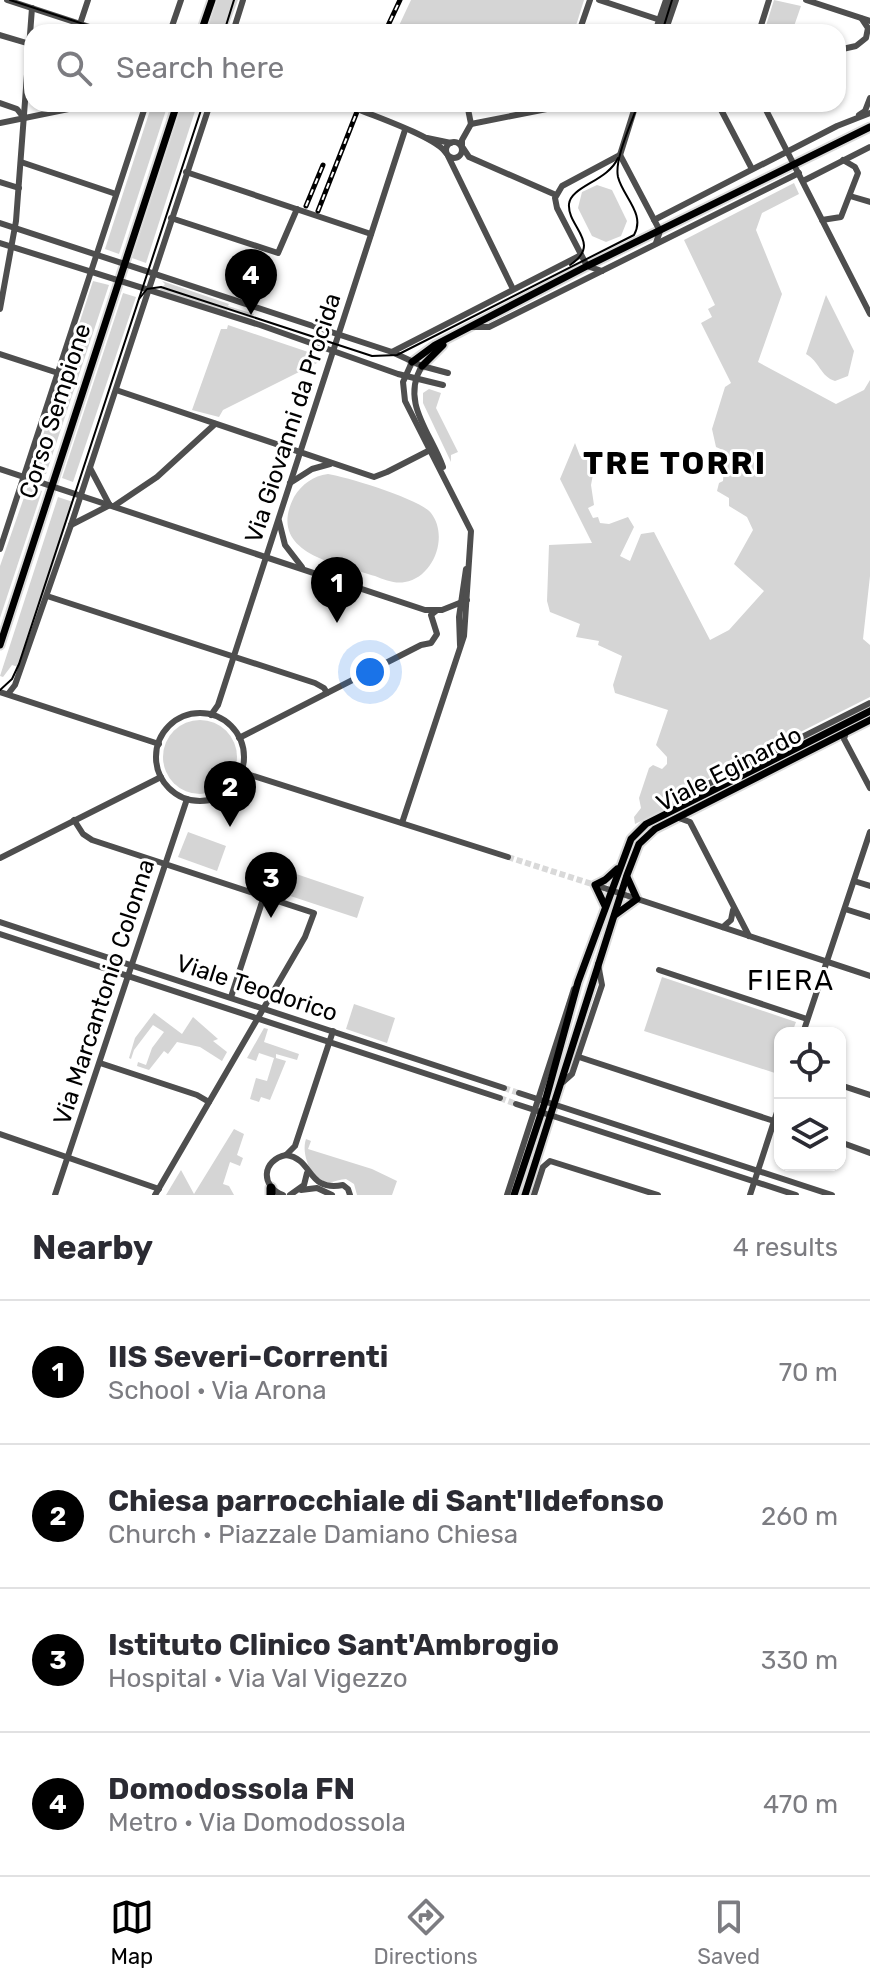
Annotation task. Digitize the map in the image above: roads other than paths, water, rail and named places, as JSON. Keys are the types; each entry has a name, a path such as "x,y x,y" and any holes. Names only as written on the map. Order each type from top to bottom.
{"main road":[{"path":"204,24 212,0"},
{"name":"Corso Sempione","path":"0,645 174,112"},
{"path":"412,362 455,335 587,266 870,124"},
{"path":"422,366 455,335"},
{"name":"Viale Eginardo","path":"514,1195 578,982 620,864 635,834 646,824 736,788 846,732 850,726 870,715"},
{"name":"Viale Eginardo","path":"525,1195 621,893 642,840 677,813 813,736 870,715"},
{"path":"736,788 755,774 813,744 813,736"},
{"path":"605,908 595,885 612,875 620,864"},
{"path":"614,917 637,899 629,887 627,875"}],"street":[{"path":"7,0 80,24 88,0"},
{"path":"173,24 181,0"},
{"path":"236,24 243,0"},
{"path":"582,24 590,0"},
{"path":"599,0 660,20"},
{"path":"660,24 671,0"},
{"path":"663,24 671,0"},
{"path":"762,24 769,0"},
{"path":"806,0 870,21"},
{"path":"31,24 32,8"},
{"path":"846,48 858,45 868,34 866,24 860,18"},
{"path":"0,35 24,42"},
{"path":"654,220 856,117 865,111 870,98"},
{"path":"0,103 17,109 24,118"},
{"path":"0,309 13,248 24,112"},
{"path":"0,123 54,112"},
{"name":"Corso Sempione","path":"0,549 143,112"},
{"path":"3,694 15,685 47,596 207,112"},
{"path":"364,112 424,137 457,142 469,157 556,195"},
{"path":"447,155 459,158 462,140 471,124 469,112"},
{"path":"471,124 532,112"},
{"path":"722,112 752,169"},
{"path":"767,112 870,314"},
{"path":"602,271 587,266 555,204 556,195 562,186 620,155 633,113"},
{"path":"856,117 870,113"},
{"path":"837,126 839,141"},
{"name":"Via Giovanni da Procida","path":"211,715 218,705 234,657 405,130"},
{"path":"424,137 443,148 513,289"},
{"path":"447,155 447,146 451,142"},
{"path":"803,181 870,147"},
{"path":"620,155 660,231 656,243"},
{"path":"822,220 839,219 850,196 858,171 843,160"},
{"path":"21,162 116,194"},
{"path":"186,172 371,234"},
{"path":"471,327 489,327 799,173"},
{"path":"750,196 762,179"},
{"path":"0,182 19,188"},
{"path":"850,196 870,202"},
{"path":"171,218 278,253 297,209"},
{"path":"0,223 448,373"},
{"path":"0,243 395,373 443,385"},
{"path":"392,352 581,255"},
{"path":"860,295 869,291"},
{"path":"0,354 58,373"},
{"path":"402,823 464,636 463,601 469,558 469,524 405,401 405,376 412,362"},
{"path":"422,366 416,378 414,402 440,458 447,482"},
{"path":"116,390 333,464 379,476 430,450"},
{"path":"71,525 112,506 157,477 215,424"},
{"path":"290,483 312,469 333,464"},
{"path":"90,468 112,506"},
{"path":"0,469 409,605 436,611 463,601"},
{"path":"279,518 285,545 296,562 307,571"},
{"path":"47,596 318,684 327,693"},
{"path":"239,738 433,642 436,636 431,619 436,611"},
{"path":"3,694 159,744"},
{"name":"Viale Eginardo","path":"813,736 829,723 870,703"},
{"path":"197,714 211,715 227,723 239,738 244,756 241,772 233,786 222,795 202,801 187,799 173,791 161,777 157,759 159,744 168,728 179,719 197,714"},
{"path":"846,732 844,739 870,788"},
{"path":"241,772 508,857"},
{"path":"0,858 161,777"},
{"name":"Via Marcantonio Colonna","path":"55,1195 187,799"},
{"path":"677,813 690,822 749,936"},
{"path":"0,1134 157,1192 305,937 314,913 92,840 83,834 74,820"},
{"path":"805,1027 869,836"},
{"path":"854,881 870,886"},
{"path":"595,885 870,976"},
{"path":"231,997 264,896"},
{"path":"723,927 731,920 732,906"},
{"path":"845,909 870,917"},
{"name":"Viale Teodorico","path":"0,922 504,1088"},
{"name":"Viale Teodorico","path":"0,934 500,1098"},
{"path":"563,1082 572,1074 579,1057 602,985 598,964"},
{"path":"659,970 807,1019"},
{"path":"283,1195 271,1192 266,1176 269,1164 295,1146 333,1031"},
{"path":"579,1057 774,1121"},
{"path":"100,1063 197,1095 209,1102"},
{"path":"846,1087 870,1095"},
{"path":"519,1093 832,1195"},
{"path":"516,1104 796,1195"},
{"path":"507,1195 538,1111"},
{"path":"750,1195 774,1130"},
{"path":"846,1144 870,1153"},
{"path":"295,1146 306,1170 318,1183 333,1192"},
{"path":"534,1195 544,1160 540,1150"},
{"path":"286,1155 298,1158"},
{"path":"543,1167 548,1161 554,1161 658,1195"},
{"path":"301,1190 306,1180 306,1170"},
{"path":"290,1195 301,1190 317,1188 333,1192 346,1187 350,1195"}],"tunnel":[{"path":"508,857 595,885"},
{"path":"504,1088 519,1093"},
{"path":"500,1098 516,1104"}],"tram line":[{"path":"10,0 84,24"},
{"path":"226,24 234,0"},
{"path":"664,24 672,0"},
{"path":"0,690 12,679 19,664 200,112"},
{"path":"139,299 147,289 161,287 372,356 397,355 634,235 636,213 617,169 635,112"},
{"path":"570,265 579,257 584,242 570,212 571,198 606,172 618,158"}],"railway":[{"path":"389,24 400,0"},
{"path":"318,211 357,112"},
{"path":"306,206 323,165"}],"place":[{"name":"Domodossola FN","path":"251,315"},
{"name":"IIS Severi-Correnti","path":"337,623"},
{"name":"Chiesa parrocchiale di Sant'Ildefonso","path":"230,827"},
{"name":"Istituto Clinico Sant'Ambrogio","path":"271,918"}],"district":[{"name":"TRE TORRI","path":"675,463"},
{"name":"FIERA","path":"791,980"}]}
